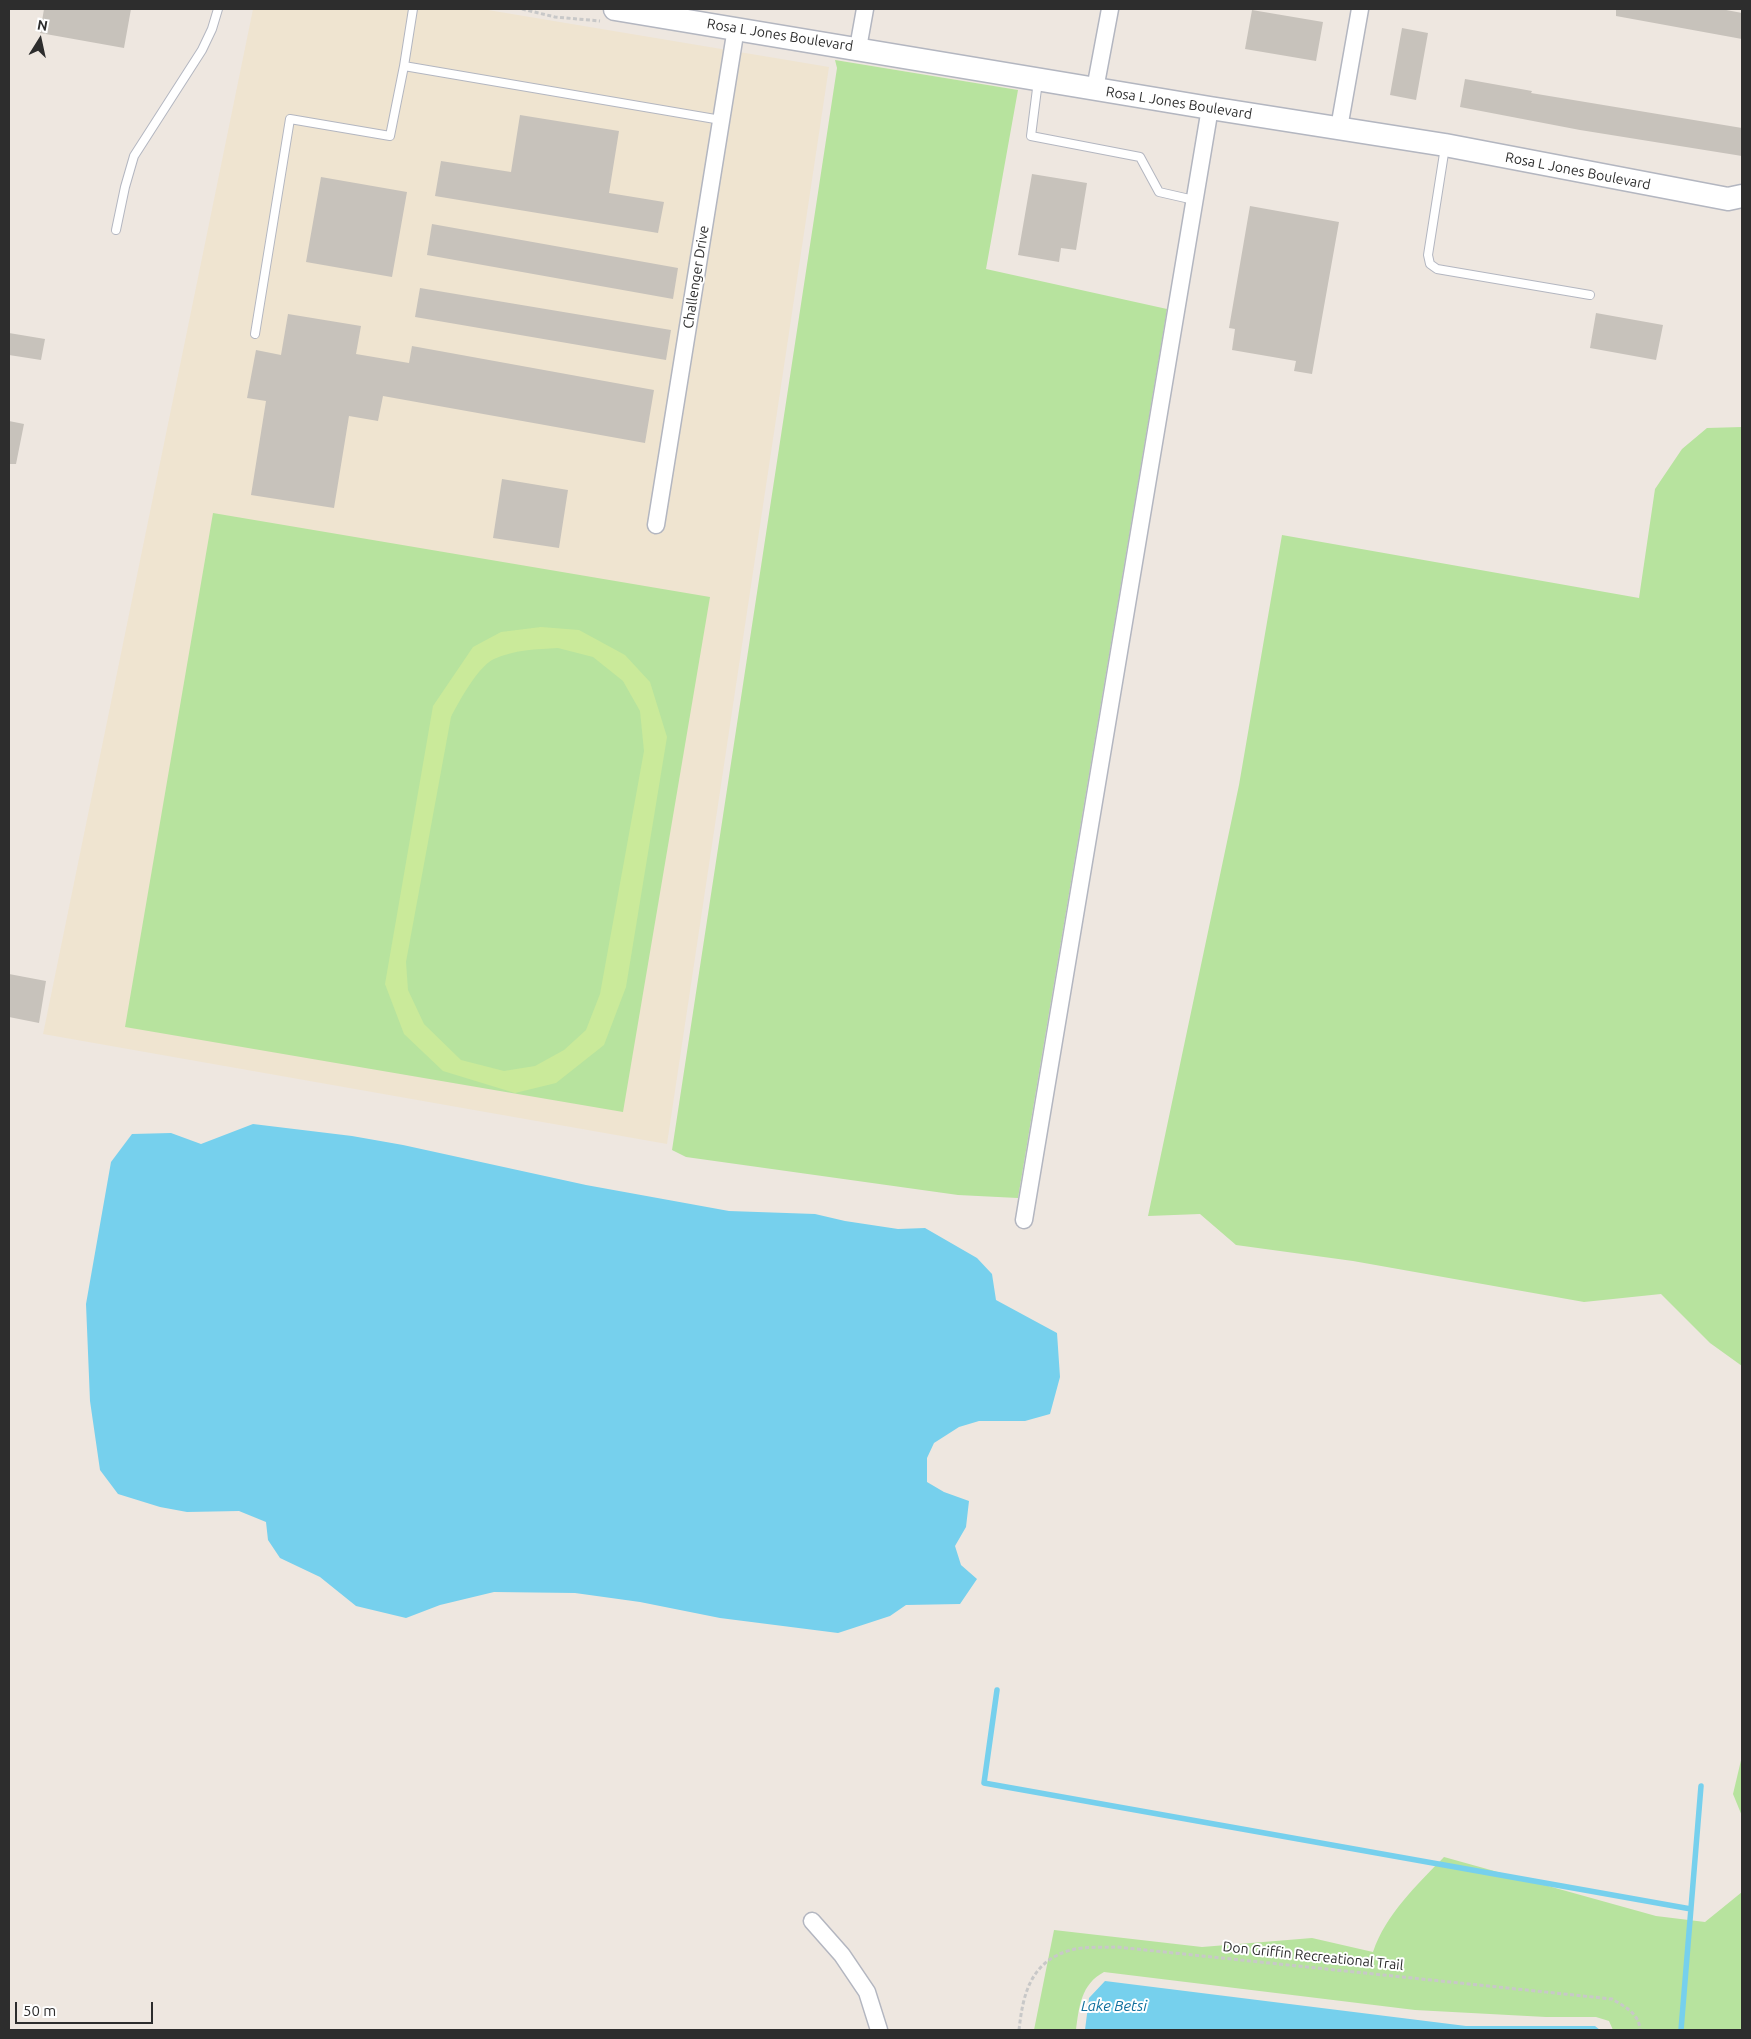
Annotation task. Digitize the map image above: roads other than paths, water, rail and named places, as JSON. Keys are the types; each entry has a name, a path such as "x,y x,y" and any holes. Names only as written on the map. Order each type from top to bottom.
{"street":[{"name":"Rosa L Jones Boulevard","path":"615,9 1445,145 1728,199 1742,196"},
{"path":"858,48 865,9"},
{"path":"1095,88 1110,9"},
{"path":"1339,128 1360,9"},
{"name":"Challenger Drive","path":"656,525 736,28"},
{"path":"1024,1220 1210,108"},
{"path":"812,1921 842,1955 867,1992 879,2030"}],"lane":[{"path":"116,230 124,188 134,156 202,50 212,29 218,9"},
{"path":"254,334 290,119 390,136 413,9"},
{"path":"404,66 721,120"},
{"path":"1039,79 1031,136 1140,157 1159,192 1194,200"},
{"path":"1445,145 1428,255 1430,264 1437,269 1590,295"}],"water":[{"path":"253,1124 352,1136 403,1145 586,1185 729,1211 815,1214 845,1221 898,1229 925,1228 977,1258 992,1274 996,1300 1057,1333 1060,1377 1050,1414 1025,1421 979,1421 959,1427 934,1443 927,1458 927,1482 944,1492 969,1501 966,1527 955,1546 961,1565 977,1579 960,1604 906,1605 890,1616 838,1633 720,1618 640,1602 575,1593 494,1592 440,1605 406,1618 356,1606 320,1577 280,1558 268,1540 266,1522 239,1511 187,1512 160,1507 118,1494 100,1470 90,1401 86,1304 111,1162 132,1134 171,1133 201,1144"},
{"name":"Lake Betsi","path":"1105,1981 1466,2026 1595,2026 1600,2030 1085,2030 1089,1998"}],"waterway":[{"path":"997,1690 984,1783 1691,1909"},
{"path":"1681,2030 1701,1786"}]}
